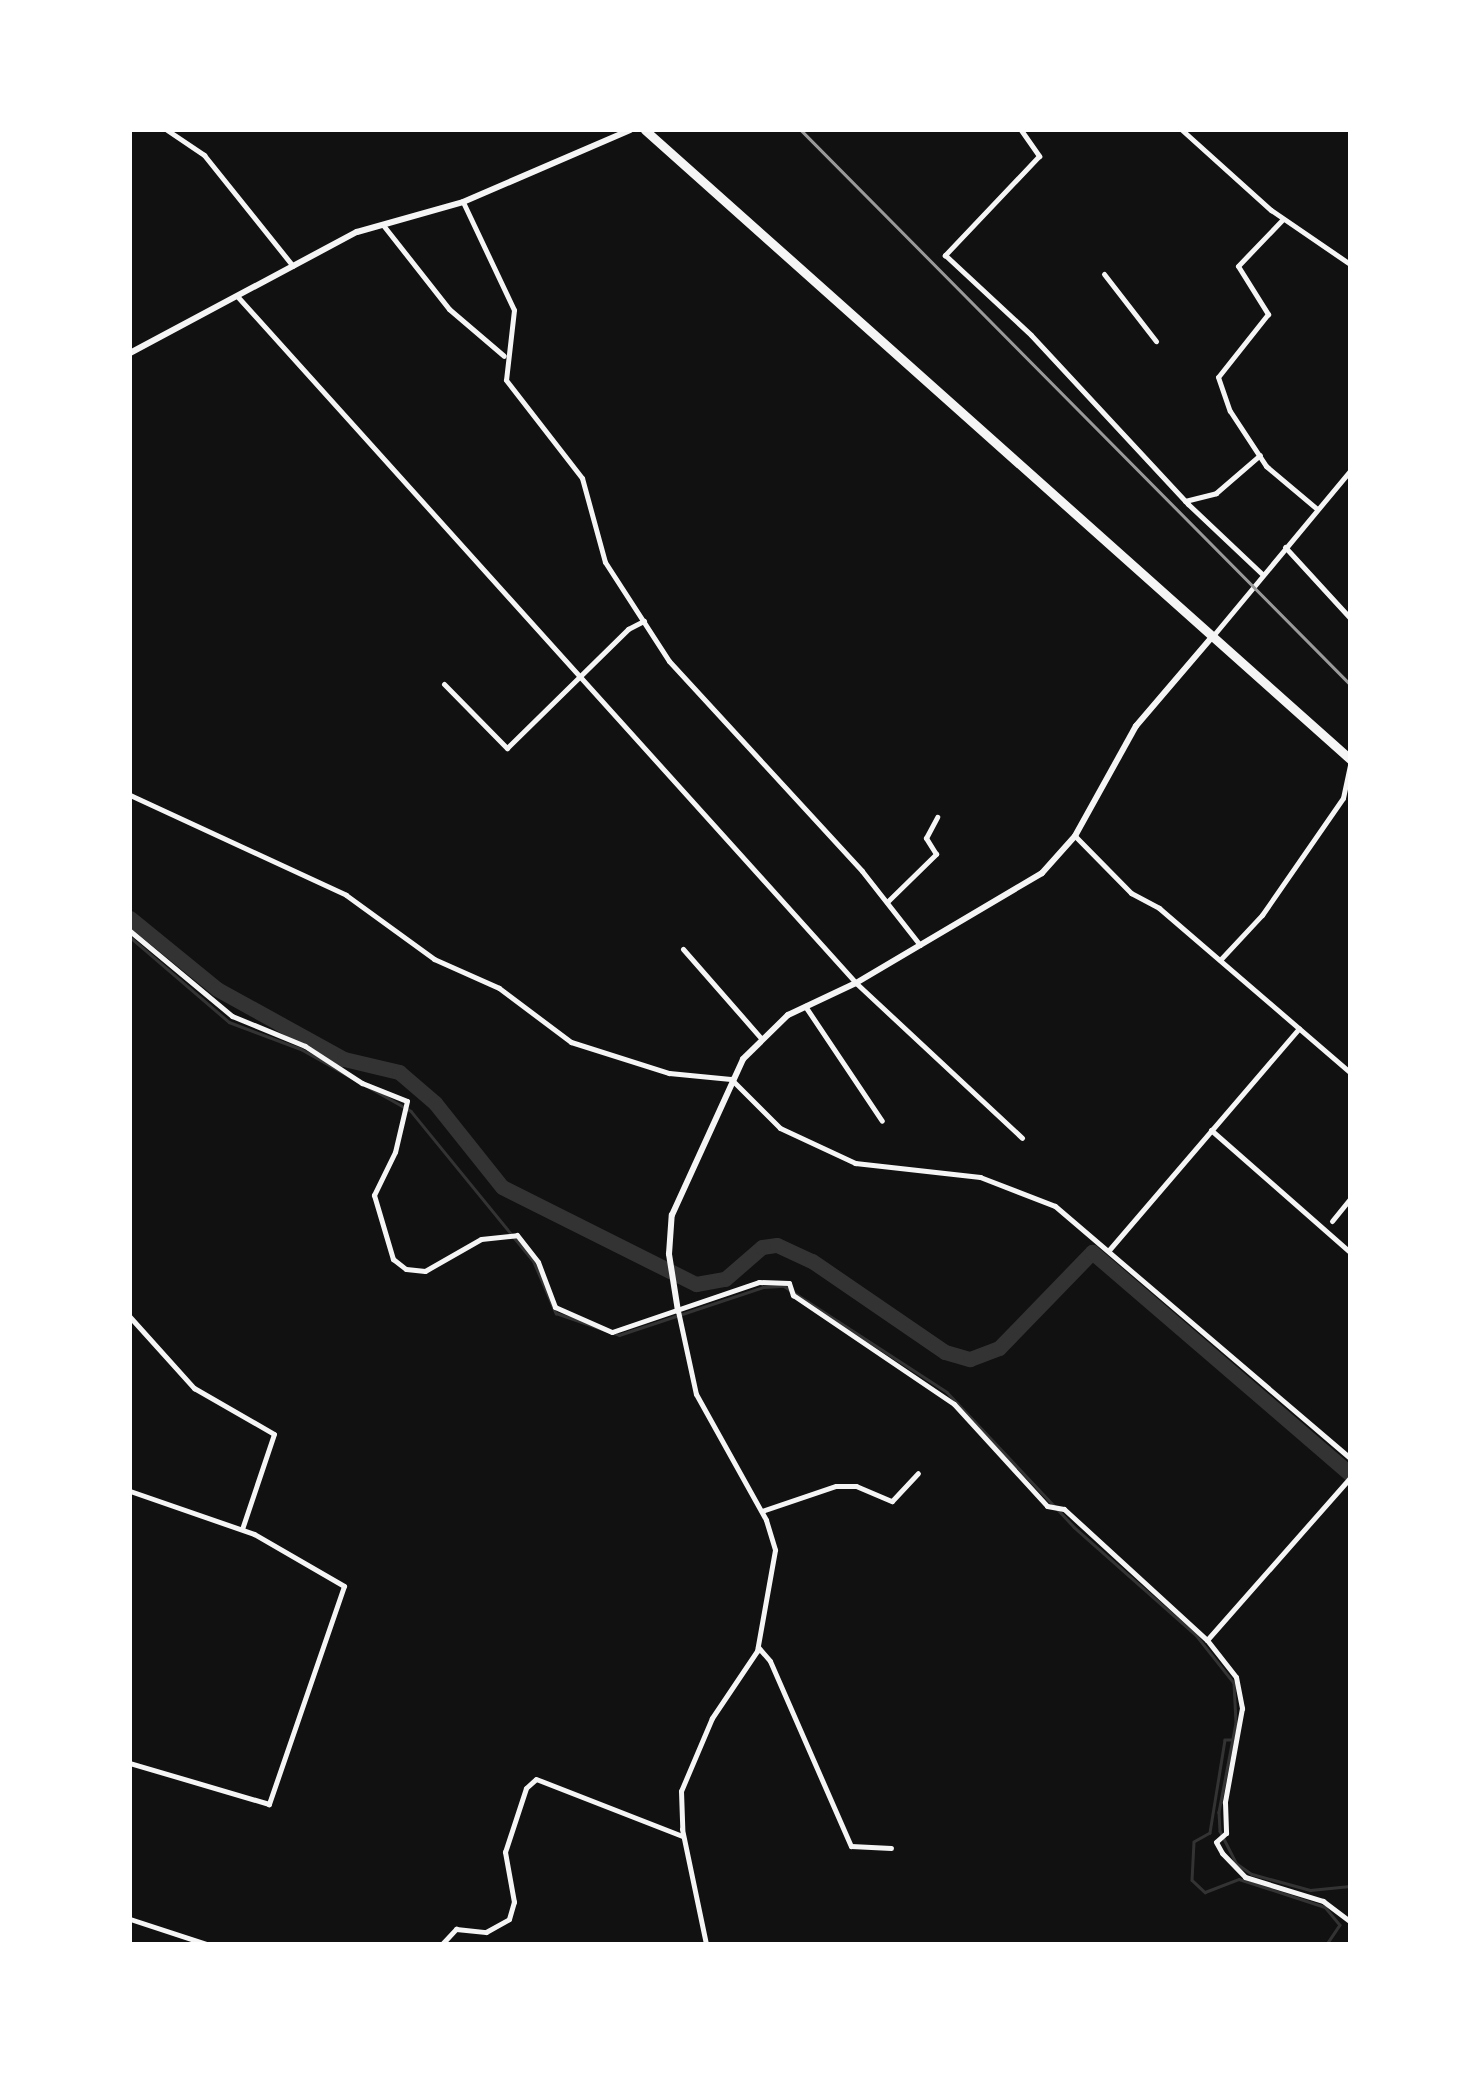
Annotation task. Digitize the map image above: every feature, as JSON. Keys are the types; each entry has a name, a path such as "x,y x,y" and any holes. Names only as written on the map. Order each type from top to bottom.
{"highway":[{"path":"645,130 1350,762"}],"street":[{"path":"167,130 204,155 293,266"},
{"path":"130,353 382,222 463,202 630,130"},
{"path":"1021,130 1039,156 944,254 1031,335 1185,502 1263,575"},
{"path":"1182,130 1283,219 1350,264"},
{"path":"463,202 511,300 514,324 505,357 508,387 582,478 597,550 668,661 887,902 920,946"},
{"path":"1283,219 1238,267 1267,318 1218,374 1230,411 1260,455 1317,509"},
{"path":"382,222 449,309 505,357"},
{"path":"1104,274 1156,341"},
{"path":"237,296 856,983 1022,1138"},
{"path":"1185,502 1216,493 1260,455"},
{"path":"706,1944 684,1836 681,1791 691,1762 758,1647 774,1550 762,1512 704,1411 678,1310 669,1254 672,1215 731,1079 760,1038 805,1006 856,983 1042,873 1074,836 1136,726 1350,470"},
{"path":"1285,547 1350,618"},
{"path":"444,684 507,748 628,629 644,622"},
{"path":"1220,960 1262,915 1342,798 1350,762"},
{"path":"130,795 346,895 434,959 499,988 571,1042 669,1072 731,1079 803,1141 876,1170 980,1178 1034,1195 1108,1249 1350,1458"},
{"path":"887,902 936,854 926,838 938,817"},
{"path":"1074,836 1131,893 1220,960 1350,1072"},
{"path":"130,931 232,1016 407,1101 395,1152 374,1195 394,1259 406,1269 425,1272 481,1239 517,1235 538,1262 550,1300 568,1316 616,1332 759,1282 792,1284 793,1294 954,1404 1047,1506 1064,1509 1208,1640 1236,1677 1242,1708 1225,1802 1226,1832 1217,1845 1245,1877 1323,1901 1350,1920"},
{"path":"683,949 760,1038"},
{"path":"805,1006 882,1121"},
{"path":"1108,1249 1298,1028"},
{"path":"1211,1130 1350,1252"},
{"path":"1332,1222 1350,1198"},
{"path":"130,1317 194,1388 274,1434 242,1530"},
{"path":"762,1512 836,1486 856,1486 892,1501 918,1472"},
{"path":"1208,1640 1350,1478"},
{"path":"130,1491 242,1530 344,1586 270,1802 261,1806 130,1763"},
{"path":"758,1647 770,1662 850,1843 891,1848"},
{"path":"442,1944 456,1929 486,1932 509,1919 514,1902 506,1852 526,1788 536,1778 684,1836"},
{"path":"130,1918 206,1944"}],"waterway":[{"path":"130,918 217,989 344,1059 399,1072 435,1103 502,1187 696,1284 725,1279 762,1247 777,1245 812,1261 945,1352 970,1359 999,1348 1092,1252 1350,1474"},
{"path":"130,937 229,1022 301,1049 411,1111 534,1262 556,1313 619,1335 763,1287 784,1286 947,1392 1074,1527 1196,1635 1234,1683 1236,1723 1219,1812 1220,1831 1236,1863 1252,1874 1310,1890 1350,1886"},
{"path":"1232,1740 1225,1740 1210,1833 1194,1842 1192,1880 1205,1892 1239,1879 1325,1907 1340,1925 1327,1944"}],"railway":[{"path":"801,130 1350,684"}]}
